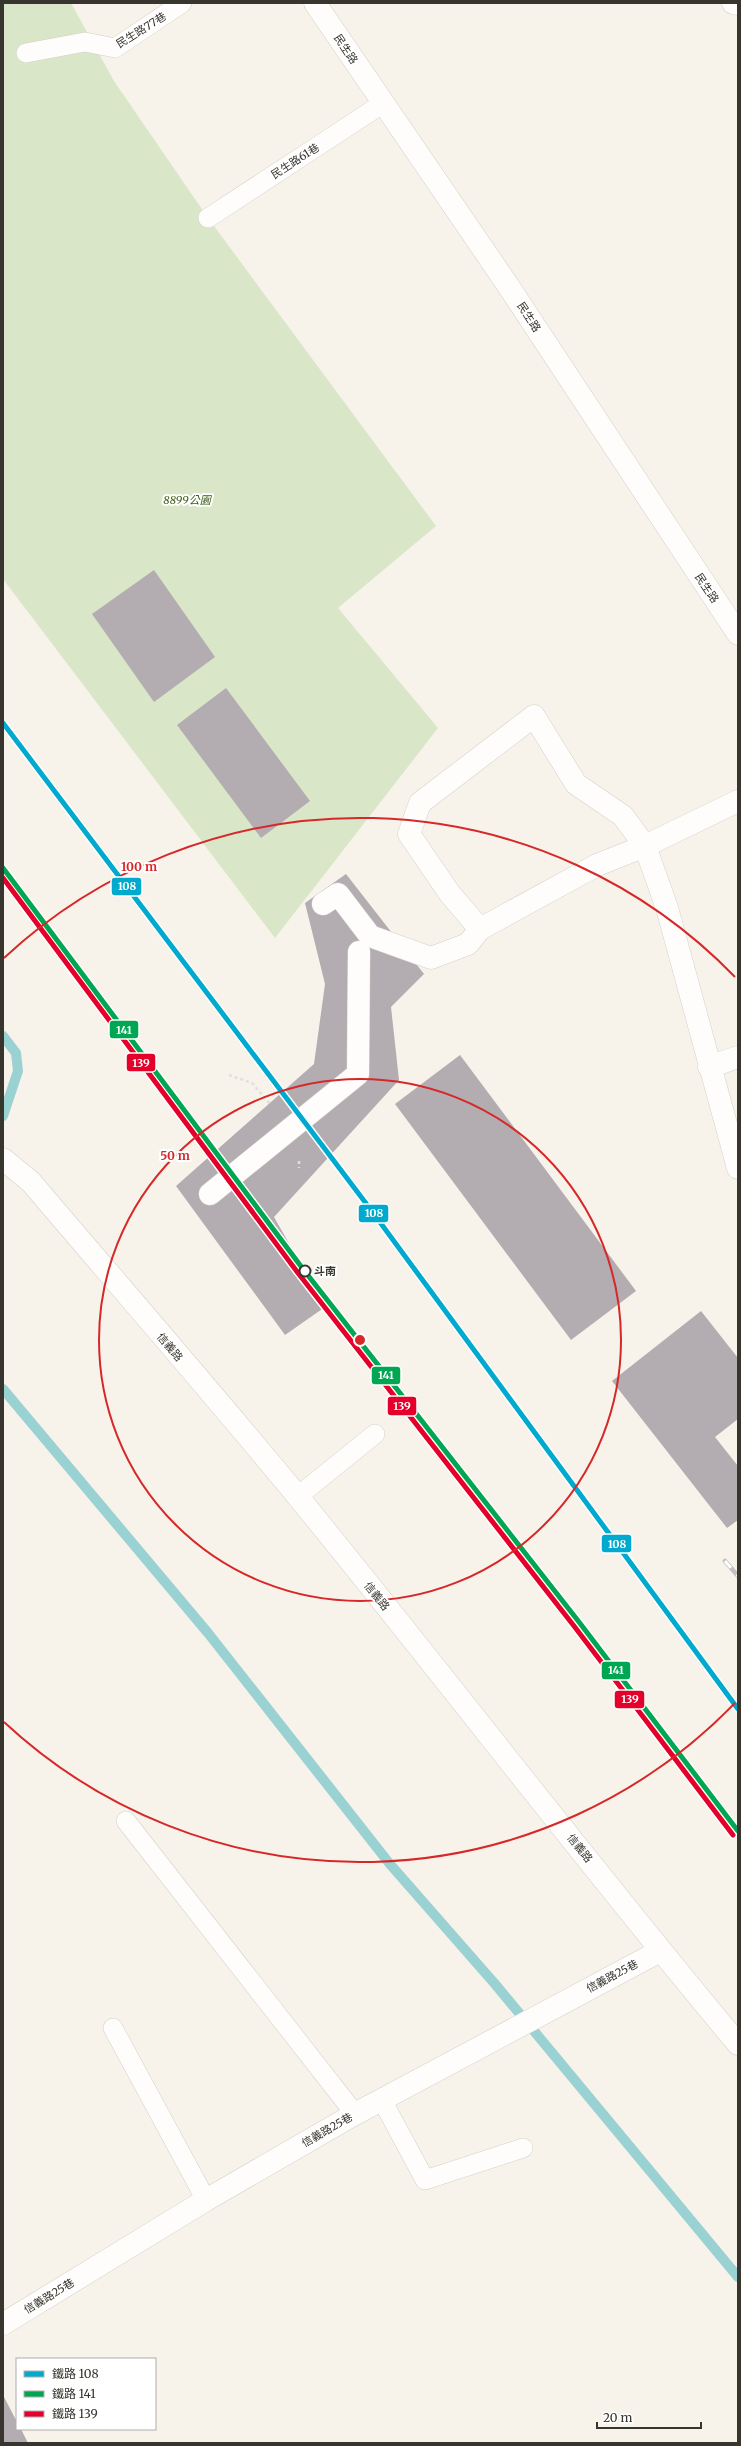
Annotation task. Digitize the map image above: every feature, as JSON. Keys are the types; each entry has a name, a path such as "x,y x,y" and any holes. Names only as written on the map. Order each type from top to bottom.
{"street":[{"name":"民生路","path":"315,3 382,104 507,284 738,634"},
{"path":"733,3 738,4"},
{"path":"480,928 450,894 409,834 420,803 534,716 576,784 623,816 645,846 667,908 709,1067 738,1168"},
{"path":"323,904 338,894 370,936 431,958 468,944 480,928 597,865 645,846 738,801"},
{"path":"210,1194 291,1130 358,1074 359,952"},
{"path":"709,1067 738,1057"},
{"name":"信義路","path":"3,1159 30,1182 297,1497 609,1884 660,1951 738,2044"},
{"name":"信義路25巷","path":"3,2324 206,2200 355,2114 660,1951"}],"lane":[{"name":"民生路77巷","path":"26,53 85,42 115,48 182,3"},
{"name":"民生路61巷","path":"208,218 382,104"},
{"path":"297,1497 375,1434"},
{"path":"126,1821 355,2114"},
{"path":"113,2028 206,2200"},
{"path":"382,2100 425,2180 523,2148"}],"path":[{"path":"229,1075 252,1083 291,1130"}],"green space":[{"name":"8899公園","path":"3,3 71,3 114,81 208,218 436,526 338,608 438,728 275,938 3,579"}],"building":[{"path":"154,570 215,657 154,702 92,614"},
{"path":"226,688 310,801 261,838 177,725"},
{"path":"346,874 424,974 391,1007 399,1080 274,1217 325,1307 285,1335 176,1186 314,1064 325,984 305,903"},
{"path":"460,1055 636,1291 571,1340 395,1104"},
{"path":"701,1311 738,1358 738,1419 715,1437 738,1466 738,1520 727,1528 612,1381"},
{"path":"3,2395 16,2420 16,2430 22,2430 28,2443 3,2443"}],"waterway":[{"path":"3,1036 16,1053 18,1071 3,1116"},
{"path":"3,1389 208,1633 389,1863 495,1984 738,2277"}],"railway":[{"path":"725,1561 738,1576"}],"rail line":[{"name":"108","path":"3,723 371,1210 738,1709"},
{"name":"141","path":"3,868 303,1269 579,1622 738,1831"},
{"name":"139","path":"3,878 298,1273 574,1626 733,1835"}],"place":[{"name":"斗南","path":"305,1271"}]}
